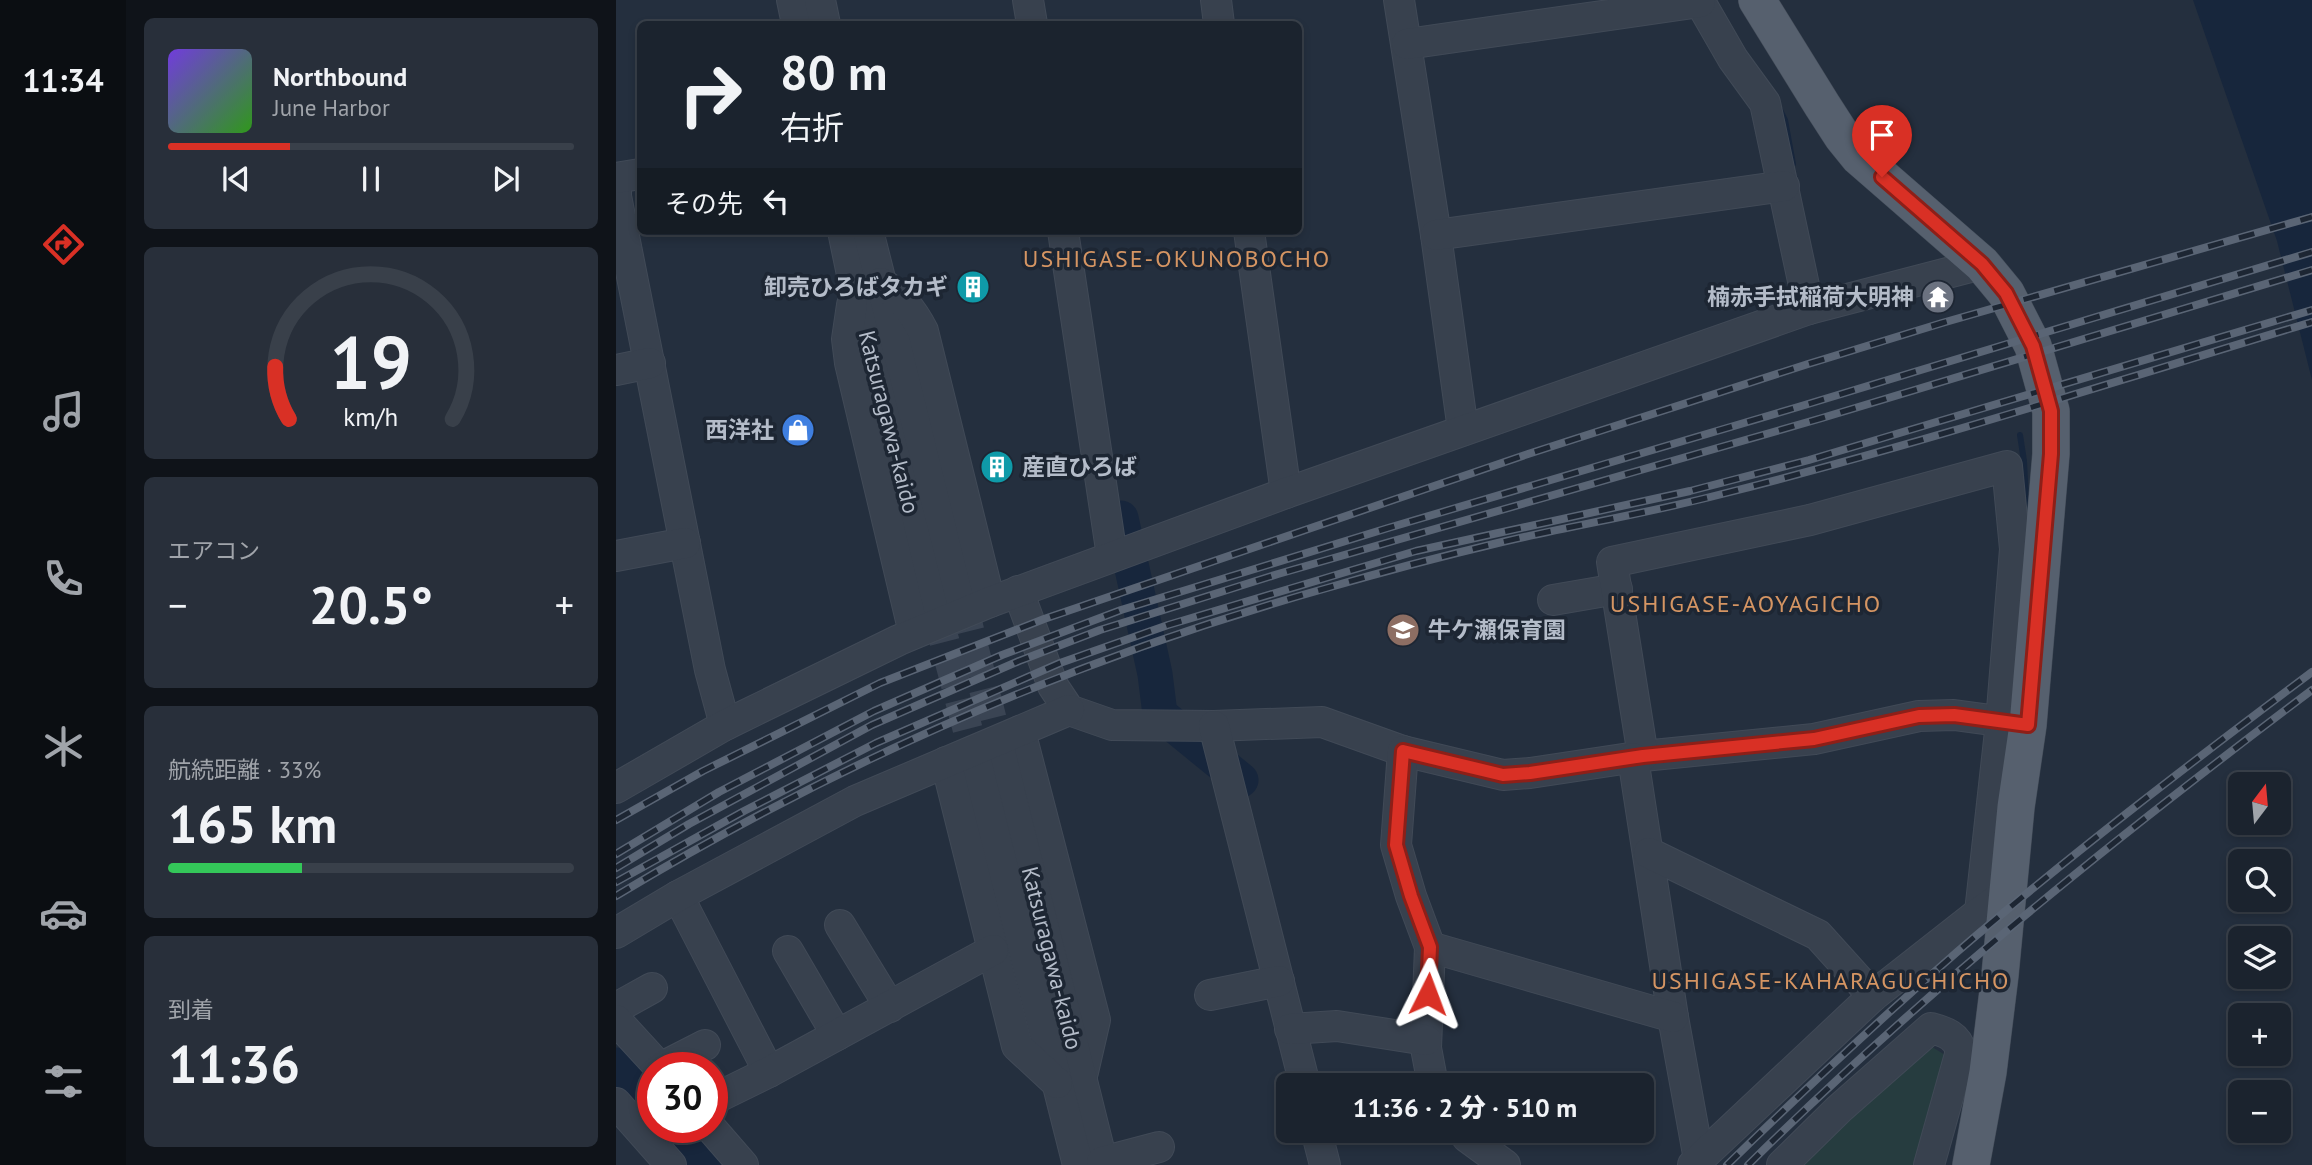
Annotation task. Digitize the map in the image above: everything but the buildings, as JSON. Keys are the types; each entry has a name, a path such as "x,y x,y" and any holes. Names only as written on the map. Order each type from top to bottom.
{"main road":[{"path":"1757,0 1822,106 1859,157 1967,268 2006,293 2033,346 2051,411 2051,454 2014,723 1993,903 1988,1072 1971,1165"}],"street":[{"path":"792,0 796,21"},
{"path":"820,0 824,21"},
{"path":"1028,0 1032,21"},
{"path":"1216,0 1219,21"},
{"path":"1399,0 1463,430"},
{"path":"1407,44 1700,1 1733,58 1765,103 1809,309"},
{"path":"637,174 616,178 616,196 710,670 725,725"},
{"path":"1436,235 1784,186"},
{"name":"Katsuragawa-kaido","path":"845,235 868,286 963,606"},
{"name":"Katsuragawa-kaido","path":"868,235 868,286"},
{"path":"1064,235 1120,553"},
{"path":"1250,235 1286,493"},
{"path":"616,788 725,725 914,633 963,606 1018,591 1286,493 1809,309 1967,268"},
{"path":"914,633 848,351 849,326 868,286 896,293 923,331 963,606"},
{"path":"616,370 650,363"},
{"path":"1018,591 1054,685 1069,710 1112,725 1213,726 1322,722 1403,751 1503,775 1638,757 1814,739 1919,716 1954,715 2014,723 2015,549 2007,466 1810,520 1612,562 1617,589 1638,757 1649,853 1697,1163"},
{"path":"616,555 685,543"},
{"path":"1553,600 1617,589"},
{"path":"616,933 678,896 855,801 1069,710"},
{"path":"1213,726 1302,1073"},
{"path":"946,762 1017,1046 1069,1081 1095,1020 1020,730"},
{"path":"1403,751 1396,845 1430,947 1426,1040 1431,1073"},
{"name":"Katsuragawa-kaido","path":"988,756 1069,1081 1094,1164"},
{"path":"1649,853 1818,935 1873,996"},
{"path":"678,896 768,1072"},
{"path":"1697,1163 1873,996 1993,903"},
{"path":"840,925 890,1007"},
{"path":"1430,947 1673,1017"},
{"path":"728,1092 993,950"},
{"path":"788,951 837,1035"},
{"path":"1210,995 1279,981"},
{"path":"616,1009 652,988"},
{"path":"616,1020 645,1052"},
{"path":"1290,1029 1336,1026 1426,1040"},
{"path":"1782,1165 1839,1109 1931,1028 1953,1036 1961,1051 1929,1165"},
{"path":"691,1052 705,1045"},
{"path":"619,1113 671,1165"},
{"path":"724,1143 743,1165"},
{"path":"1319,1143 1325,1165"},
{"path":"1474,1143 1506,1165"},
{"path":"1094,1164 1158,1147"}],"green space":[{"path":"1929,1045 1945,1055 1921,1165 1795,1165"}],"water":[{"path":"2193,0 2312,0 2312,380 2277,241"}],"waterway":[{"path":"1780,110 1785,120 1793,164"},
{"path":"2020,435 2027,523"},
{"path":"1121,518 1155,674 1160,714 1241,780"},
{"path":"616,1065 637,1088"},
{"path":"687,1143 707,1165"}],"tunnel":[{"path":"962,602 1000,752"},
{"path":"937,613 976,761"}],"railway":[{"path":"616,820 703,771 880,683 1044,619 1528,454 1808,364 2312,217"},
{"path":"616,854 719,792 874,711 1002,655 1121,610 2312,252"},
{"path":"616,868 689,824 872,725 1019,661 1100,630 1278,574 1822,418 2312,270"},
{"path":"616,882 744,811 876,743 1060,663 1168,625 1416,551 1690,491 1809,460 2312,310"},
{"path":"616,896 700,847 873,758 961,718 1142,647 1234,616 1414,564 1502,542 1695,501 1796,475 2312,322"},
{"path":"1727,1165 1869,1030 1957,952 2132,809 2312,672"},
{"path":"1748,1165 1882,1039 2022,918 2165,802 2312,690"}],"place":[{"name":"卸売ひろばタカギ","path":"973,287"},
{"name":"楠赤手拭稲荷大明神","path":"1938,297"},
{"name":"西洋社","path":"798,430"},
{"name":"産直ひろば","path":"997,467"},
{"name":"牛ケ瀬保育園","path":"1403,630"}],"district":[{"name":"USHIGASE-OKUNOBOCHO","path":"1177,259"},
{"name":"USHIGASE-AOYAGICHO","path":"1746,604"},
{"name":"USHIGASE-KAHARAGUCHICHO","path":"1831,981"}],"route":[{"path":"1428,994 1430,947 1396,845 1403,751 1503,775 1643,756 1814,739 1919,716 1954,715 2028,725 2051,454 2051,411 2033,346 2006,293 1982,264 1882,177"}]}
